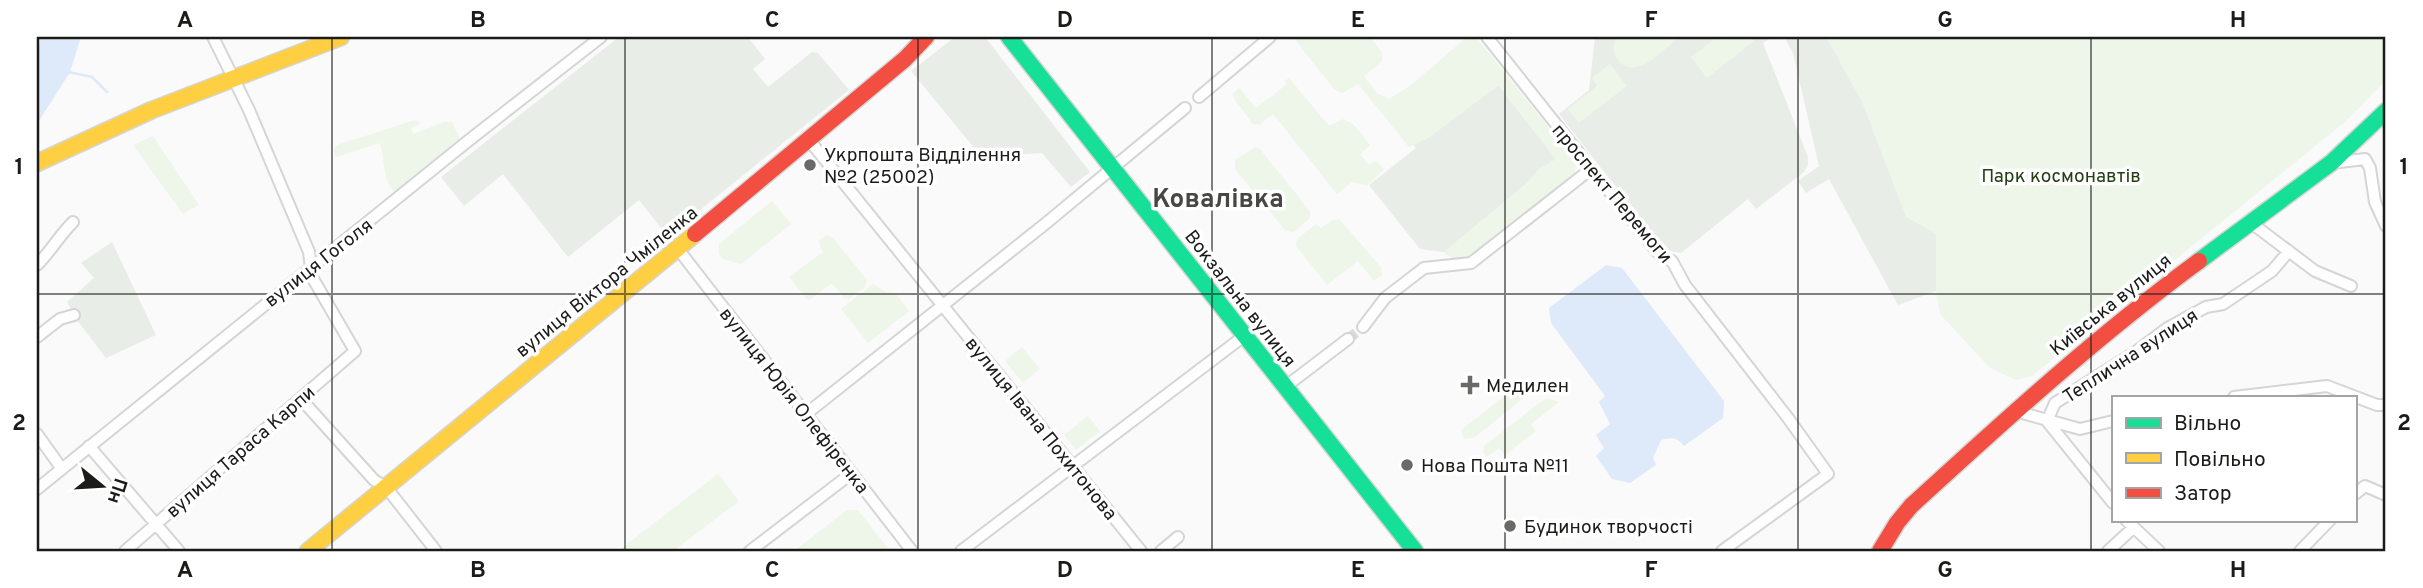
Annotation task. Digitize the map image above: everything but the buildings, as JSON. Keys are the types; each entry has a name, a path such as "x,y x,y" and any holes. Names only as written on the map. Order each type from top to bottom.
{"street":[{"path":"213,37 249,110 309,252 310,268"},
{"path":"37,163 152,110 341,37"},
{"name":"вулиця Гоголя","path":"37,489 601,37"},
{"name":"вулиця Віктора Чміленка","path":"308,551 678,249 905,59 926,37"},
{"name":"Вокзальна вулиця","path":"1009,37 1415,551"},
{"path":"1199,97 1270,37"},
{"name":"проспект Перемоги","path":"1487,37 1655,249 1662,257 1672,261 1685,285 1828,474 1722,551"},
{"path":"806,414 1185,108"},
{"name":"Київська вулиця","path":"1880,551 1911,506 2015,411 2164,285 2331,163 2386,111"},
{"name":"вулиця Івана Похитонова","path":"809,140 1141,551"},
{"path":"2331,163 2364,159 2370,168 2375,202 2386,226"},
{"path":"1363,327 1385,298 1424,268 1471,263 1591,169"},
{"path":"2375,202 2386,197"},
{"path":"37,265 73,222"},
{"path":"2250,222 2315,271 2351,286"},
{"name":"вулиця Юрія Олефіренка","path":"678,249 912,551"},
{"name":"Теплична вулиця","path":"2047,421 2055,403 2134,353 2166,328 2206,307 2223,304 2272,271 2289,251"},
{"name":"вулиця Тараса Карпи","path":"125,551 355,351 310,268"},
{"path":"37,337 60,319 74,315"},
{"path":"961,551 1244,335"},
{"path":"1285,387 1348,339"},
{"path":"2243,396 2328,386 2354,396"},
{"path":"2356,397 2377,405 2386,405"},
{"path":"301,399 374,480 386,487 436,551"},
{"path":"2015,411 2080,429 2112,421"},
{"path":"2047,421 2112,502"},
{"path":"37,434 62,469"},
{"path":"89,446 179,551"},
{"path":"750,551 852,473"},
{"path":"2094,479 2112,486"},
{"path":"2356,493 2365,486 2386,495"},
{"path":"2300,551 2328,522"},
{"path":"2108,551 2129,524 2159,551"},
{"path":"1161,551 1178,537"}],"shaded area":[{"path":"619,37 748,37 765,59 753,69 768,87 812,52 818,53 849,90 674,231 671,228 665,233 639,200 568,257 503,174 464,206 441,177"},
{"path":"955,37 985,37 1090,172 1071,187 1042,153 1024,154 999,149 984,160 911,71"},
{"path":"1595,37 1772,37 1763,43 1808,157 1804,172 1756,209 1748,199 1681,253 1665,250 1559,114 1589,90"},
{"path":"1784,37 1826,37 1835,50 1936,234 1936,291 1898,305 1829,179 1806,193 1798,181 1819,166 1793,53"},
{"path":"1478,59 1556,159 1444,252 1420,249 1369,185 1416,148 1397,124"},
{"path":"112,242 156,335 106,358 67,302 94,278 81,263"}],"green space":[{"path":"1293,37 1370,37 1382,53 1382,62 1364,76 1377,93 1389,99 1411,85 1466,38 1476,37 1566,149 1576,163 1575,175 1479,253 1465,258 1452,258 1444,252 1523,187 1540,168 1556,159 1499,85 1430,137 1409,147 1358,84 1342,93 1334,89"},
{"path":"1616,37 1679,37 1658,56 1641,66 1632,67 1624,65 1615,56"},
{"path":"1717,37 1751,37 1754,41 1707,78 1691,57"},
{"name":"Парк космонавтів","path":"1826,37 2386,37 2386,80 2346,121 2032,376 2016,380 1990,368 1940,314 1936,291 1936,234 1906,217 1862,102"},
{"path":"1610,64 1627,86 1579,123 1568,109 1597,86 1592,78"},
{"path":"1289,78 1329,126 1343,119 1353,124 1370,145 1360,154 1368,164 1377,161 1384,170 1367,185 1352,182 1337,194 1273,114 1259,125 1253,124 1235,100 1233,94 1239,88 1256,108 1287,84 1285,81"},
{"path":"415,120 421,124 411,128 413,134 444,122 452,122 459,141 397,193 386,177 380,143 336,157 333,150 337,145"},
{"path":"153,136 199,205 183,214 133,145"},
{"path":"1255,147 1260,149 1310,211 1310,218 1294,232 1285,230 1235,169 1235,160"},
{"path":"772,201 791,224 741,264 723,259 719,254 719,244"},
{"path":"1339,219 1381,267 1382,275 1374,281 1358,261 1327,285 1296,246 1297,239 1316,224 1321,228"},
{"path":"827,235 833,238 867,280 864,288 849,299 844,298 832,283 808,301 789,277 823,252 818,241"},
{"path":"873,284 886,292 896,294 909,311 868,343 841,309"},
{"path":"1022,347 1040,369 1023,383 1005,361"},
{"path":"1519,385 1526,391 1526,396 1474,438 1464,439 1461,430"},
{"path":"1543,400 1559,402 1531,424 1536,431 1505,455 1499,448 1487,457 1483,451 1484,446"},
{"path":"1088,416 1100,431 1076,450 1064,435"},
{"path":"718,474 739,501 673,551 618,551"},
{"path":"847,510 858,510 890,551 794,551"}],"water":[{"path":"41,37 81,37 70,72 37,124 37,58"},
{"path":"1606,265 1622,268 1724,401 1723,418 1684,446 1674,438 1661,440 1653,458 1656,465 1630,483 1612,479 1596,456 1604,448 1596,435 1610,424 1599,402 1605,396 1551,323 1549,308"}],"waterway":[{"path":"68,72 92,77 107,92"}],"tunnel":[{"path":"1348,339 1363,327"}],"traffic: fast":[{"path":"1009,37 1415,551"},
{"path":"2199,261 2331,163 2386,111"}],"traffic: slow":[{"path":"37,163 152,110 341,37"},
{"path":"308,551 695,234"}],"traffic: jam":[{"path":"695,234 905,59 926,37"},
{"path":"1880,551 1911,506 1946,474 2088,349 2199,261"}],"place":[{"name":"Укрпошта Відділення №2 (25002)","path":"810,165"},
{"name":"Медилен","path":"1470,385"},
{"name":"Нова Пошта №11","path":"1407,465"},
{"name":"Будинок творчості","path":"1510,526"}],"district":[{"name":"Ковалівка","path":"1218,198"}]}
